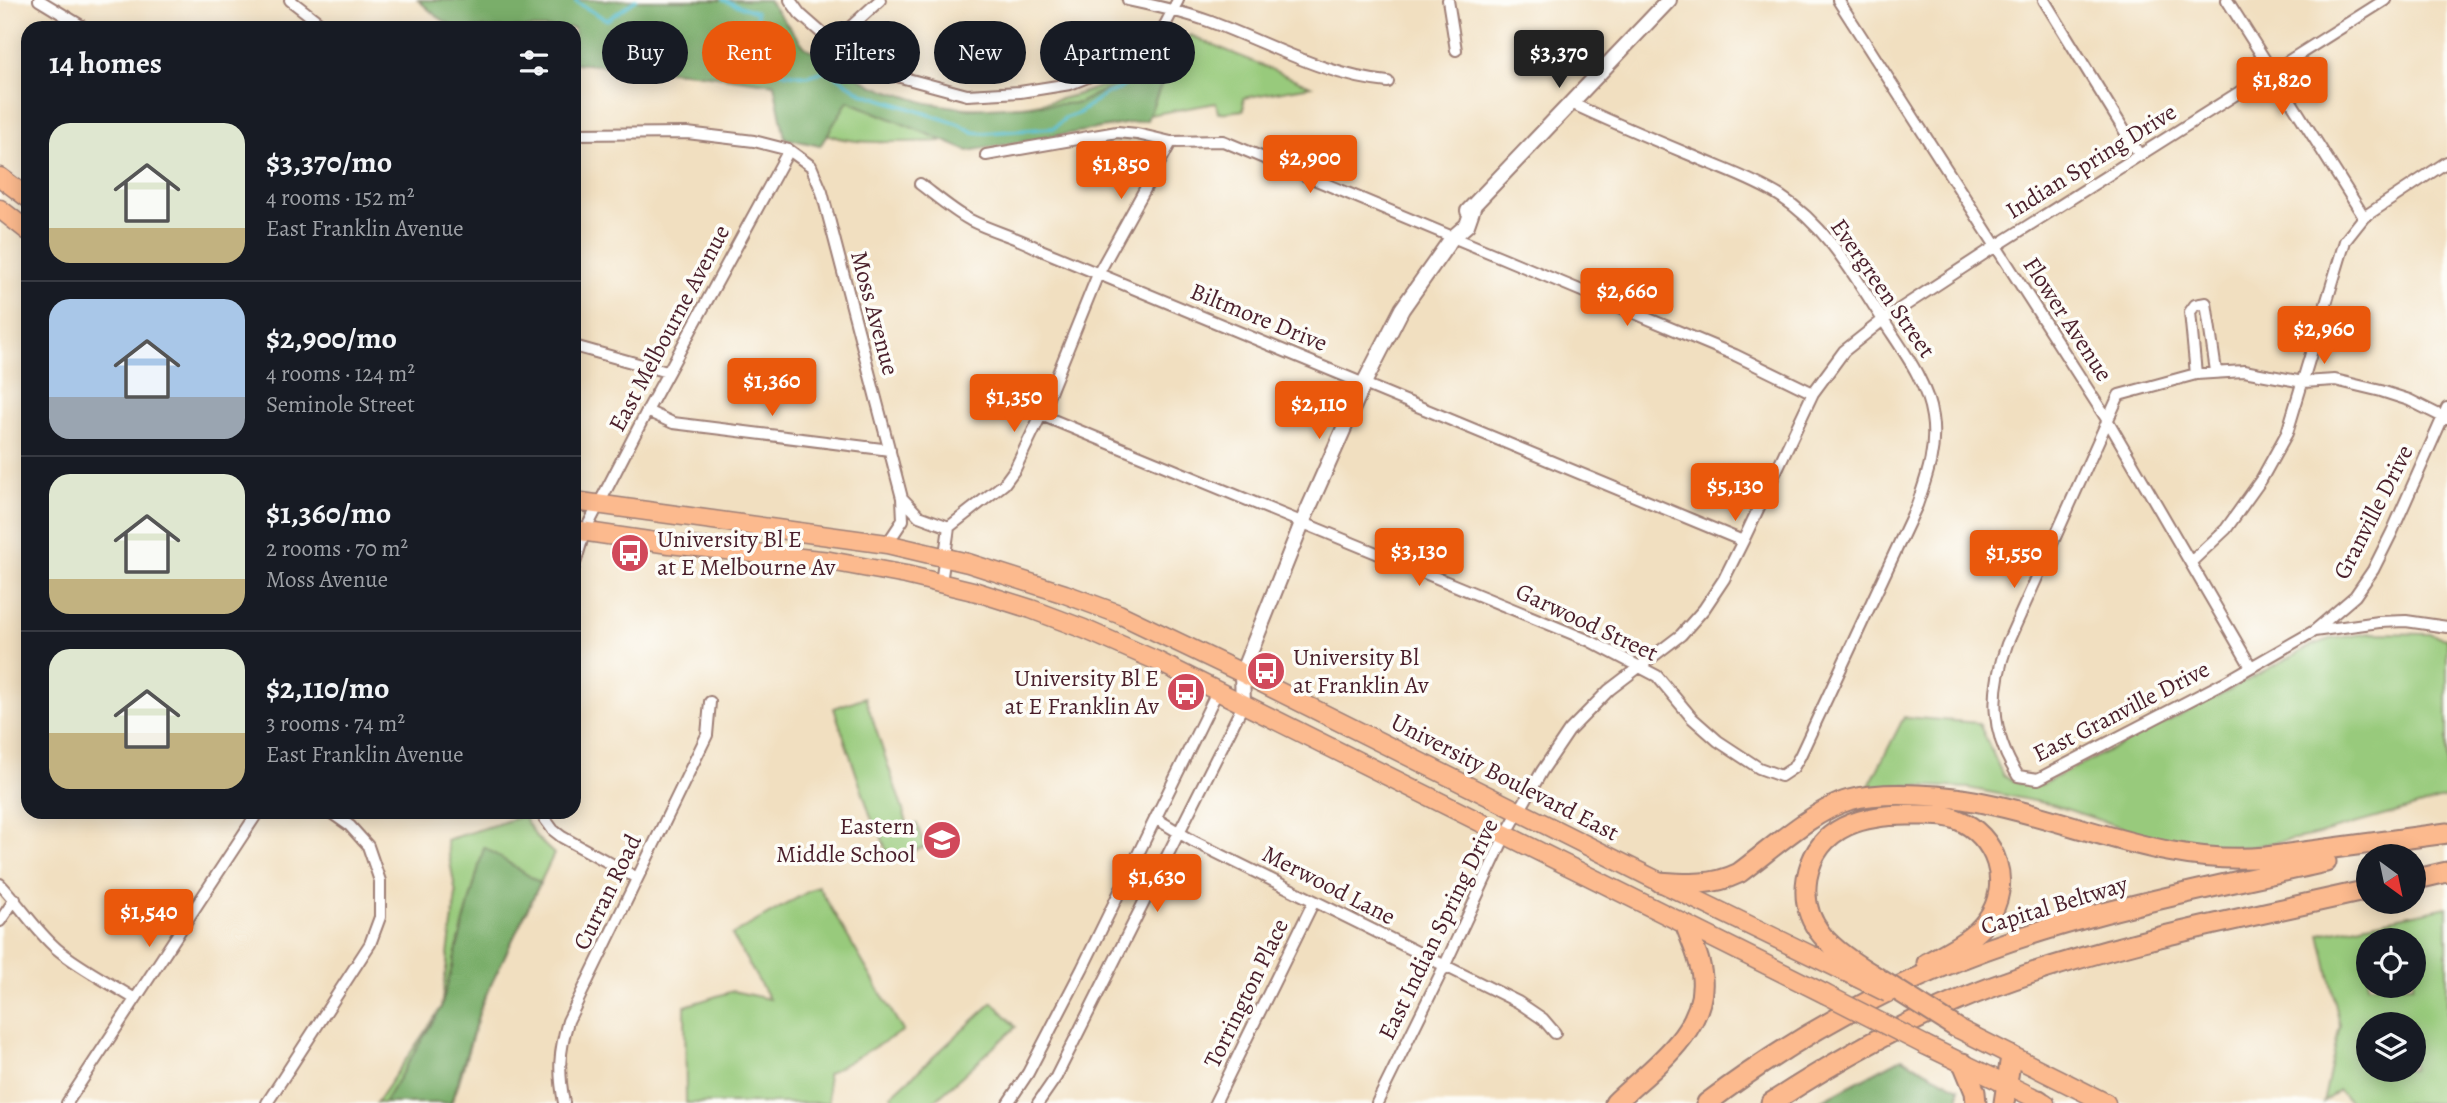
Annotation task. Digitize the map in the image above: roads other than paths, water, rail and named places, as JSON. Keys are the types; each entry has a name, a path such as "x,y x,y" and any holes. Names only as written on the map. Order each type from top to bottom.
{"highway":[{"path":"1660,882 1697,884 1725,880 1830,808 1849,800 1882,796 1936,795 1969,799 2151,848 2205,859 2266,858 2447,834"},
{"path":"1789,1046 1964,942 1987,920 1995,907 2000,874 1997,859 1990,846 1967,825 1955,819 1938,816 1873,816 1855,820 1840,829 1825,842 1814,858 1806,893 1813,921 1822,937 1864,976 1957,1028"},
{"name":"Capital Beltway","path":"1707,1103 1789,1046 1863,1005 1924,975 2004,944 2082,919 2156,900 2447,834"},
{"path":"2426,877 2447,872"},
{"path":"1771,1103 1811,1077 1889,1034 1989,988 2059,964 2166,936 2356,893"},
{"path":"1615,1103 1670,1050 1696,1016 1703,979 1686,926"},
{"path":"1797,1103 1889,1034"},
{"path":"2006,1094 2011,1056"},
{"path":"1963,1063 1975,1093 1976,1103"}],"main road":[{"path":"0,177 21,193"},
{"path":"0,209 21,226"},
{"name":"University Boulevard East","path":"581,502 887,544 946,557 1065,594 1118,614 1660,882 1864,976"},
{"path":"581,532 830,561 977,592 1084,629 1155,660 1963,1063 2006,1094 2040,1102"},
{"path":"1957,1028 2106,1103"}],"street":[{"path":"39,0 74,21"},
{"path":"290,0 317,21"},
{"path":"790,0 810,23"},
{"path":"857,21 880,0"},
{"path":"1128,0 1176,5 1328,71 1362,80 1388,82"},
{"path":"1448,0 1456,50"},
{"path":"1038,1103 1056,1077 1243,705 1241,673 1364,383 1402,309 1452,238 1467,225 1474,205 1669,0"},
{"name":"Flower Avenue","path":"1838,0 2108,421 2251,667"},
{"path":"2044,0 2140,156"},
{"path":"2227,0 2364,217"},
{"name":"Indian Spring Drive","path":"1996,246 2385,0"},
{"path":"920,83 967,95 1020,92 1070,85 1120,64 1163,29 1176,5"},
{"name":"Evergreen Street","path":"1571,103 1616,125 1744,178 1798,208 1822,232 1855,277 1917,371 1932,415 1934,441 1931,465 1917,505 1800,756 1793,768 1781,776"},
{"path":"986,155 1117,132 1171,142 1223,141 1735,355 1813,393"},
{"path":"581,134 687,134 754,141 789,150"},
{"path":"941,583 949,527 1004,484 1015,469 1041,415 1098,274 1171,142"},
{"name":"East Melbourne Avenue","path":"581,529 598,505 667,372 789,150"},
{"name":"Moss Avenue","path":"789,150 811,166 822,192 902,498 903,520 887,544"},
{"path":"2191,562 2226,529 2261,480 2287,433 2345,241 2364,217 2447,162"},
{"name":"Biltmore Drive","path":"920,184 968,219 996,232 1022,239 1098,274 1743,541"},
{"name":"East Indian Spring Drive","path":"1377,1103 1518,811 1569,731 1609,690 1681,635 1704,609 1724,579 1813,393 1844,351 1883,320 1996,246"},
{"path":"2196,374 2190,313 2194,305 2206,303 2216,371"},
{"path":"581,348 667,372"},
{"path":"2108,421 2119,395 2196,374 2244,370 2303,382 2335,380 2381,391 2446,414"},
{"path":"647,411 673,423 890,450"},
{"name":"Granville Drive","path":"2251,667 2314,631 2355,596 2373,570 2446,414"},
{"name":"Garwood Street","path":"1041,415 1590,641 1657,676 1692,718 1718,741 1759,768 1781,776"},
{"name":"East Granville Drive","path":"2108,421 2007,644 1998,670 1996,721 2001,744 2011,765 2018,776 2038,779 2251,667"},
{"path":"902,498 919,516 949,527"},
{"path":"2314,631 2406,621 2447,627"},
{"path":"1008,1103 1028,1073 1082,970 1217,692 1241,673"},
{"name":"Curran Road","path":"564,1103 559,1079 559,1050 568,1021 707,735 710,702"},
{"name":"Merwood Lane","path":"1155,818 1178,834 1518,1002 1544,1019 1555,1033"},
{"path":"67,1103 253,819"},
{"path":"267,1103 370,944 380,917 380,881 368,846 340,819"},
{"path":"545,819 562,837 638,878"},
{"path":"0,884 34,926 59,950 135,999"},
{"path":"0,921 15,900"},
{"name":"Torrington Place","path":"1214,1103 1314,901"}],"waterway":[{"path":"576,0 607,20 636,0"},
{"path":"723,0 756,12 761,62 784,73 807,76 825,71 862,93 959,124 973,132 1054,128 1065,118 1079,113 1105,94 1126,84"}],"place":[{"name":"University Bl E at E Melbourne Av","path":"630,553"},
{"name":"University Bl at Franklin Av","path":"1266,671"},
{"name":"University Bl E at E Franklin Av","path":"1186,692"},
{"name":"Eastern Middle School","path":"942,840"}]}
